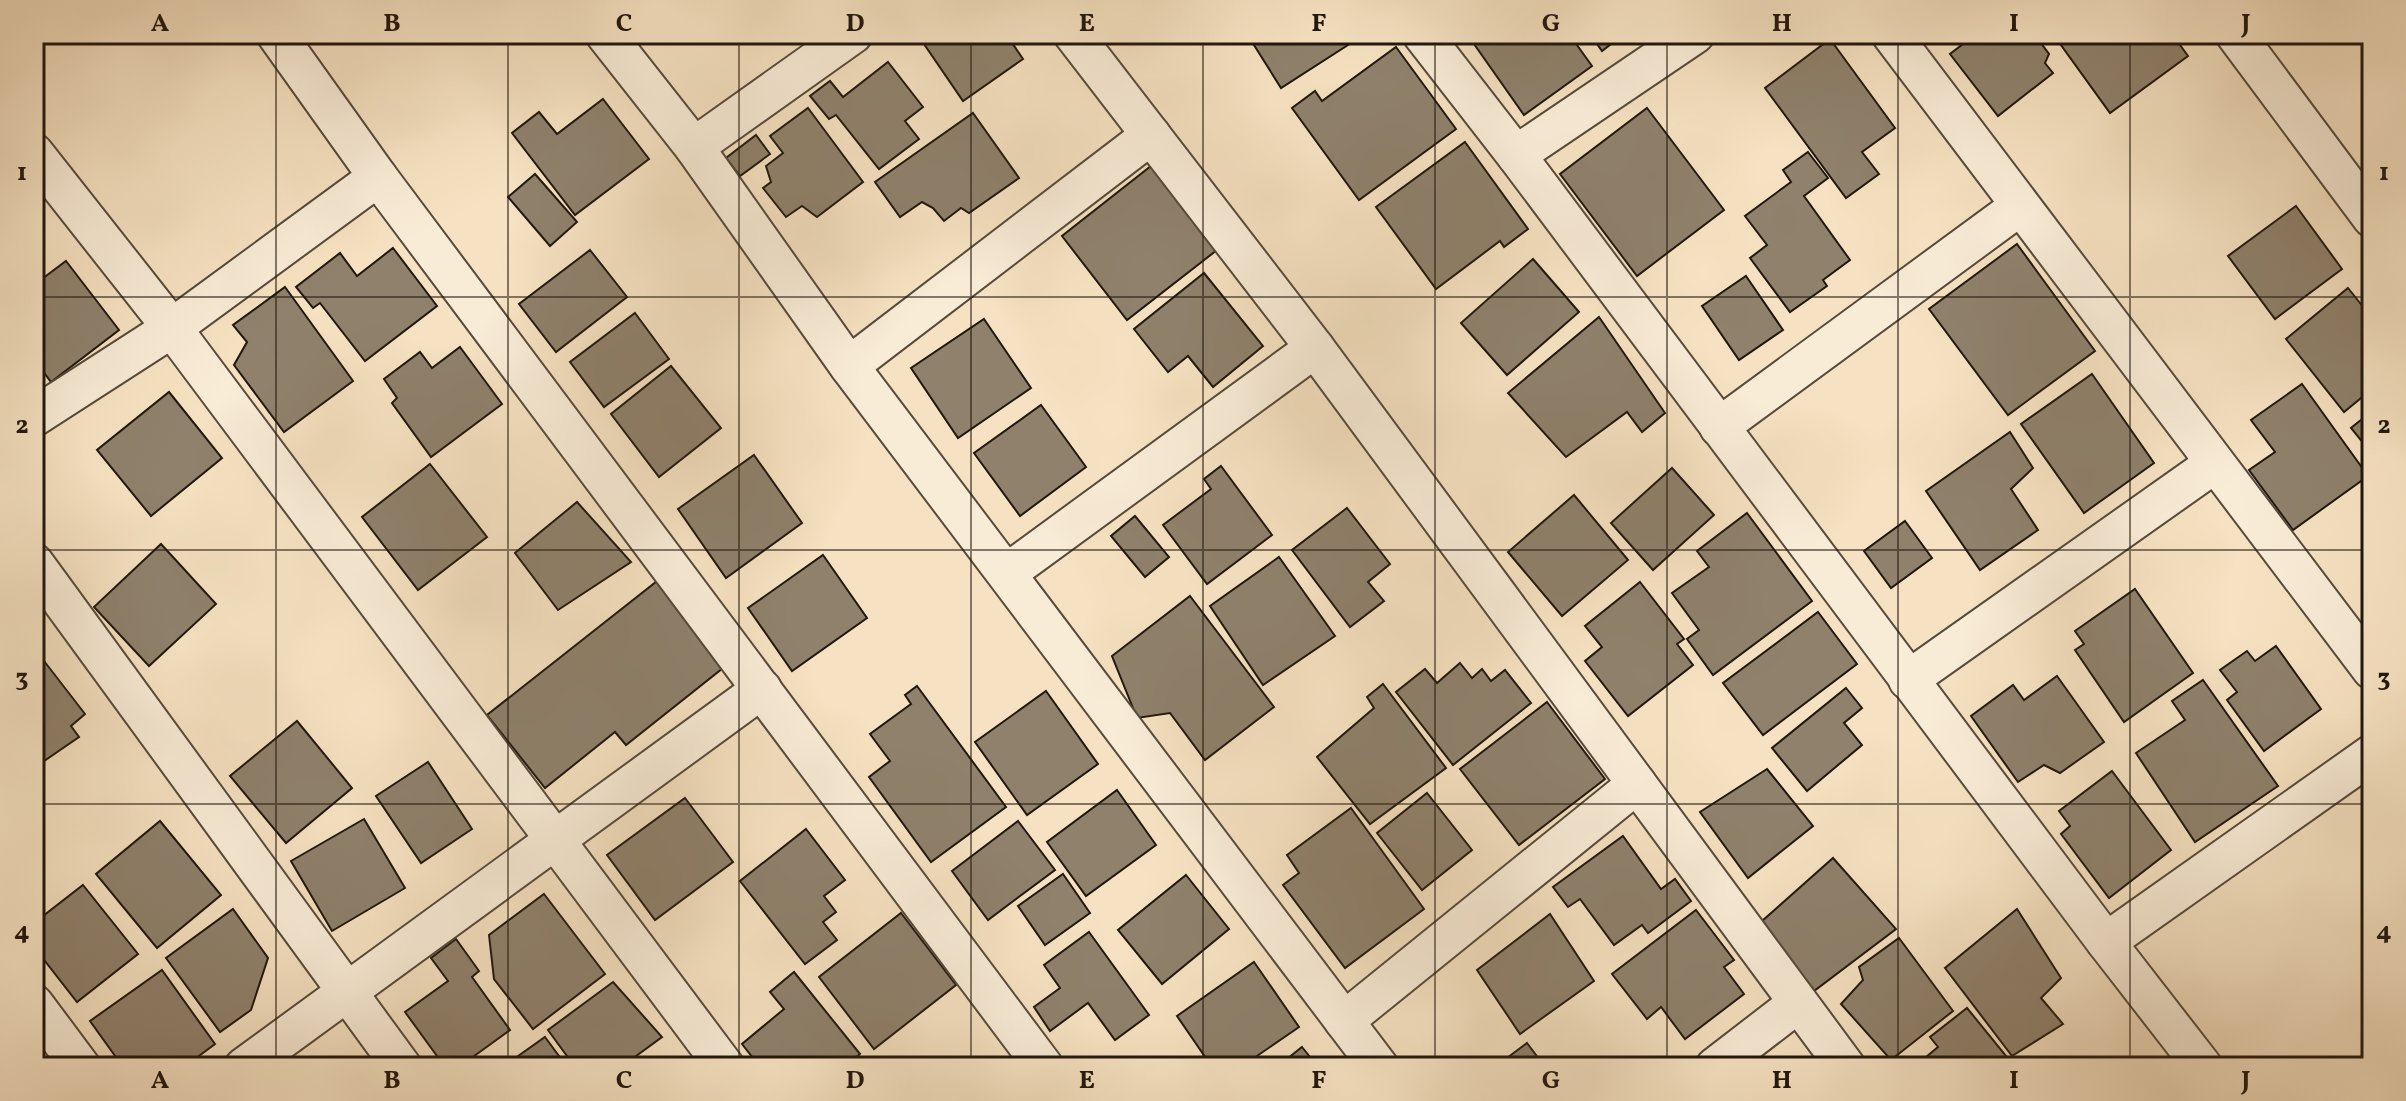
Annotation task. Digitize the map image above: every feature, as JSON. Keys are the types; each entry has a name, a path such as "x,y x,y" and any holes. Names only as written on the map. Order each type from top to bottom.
{"street":[{"path":"276,34 378,177 1044,1067"},
{"path":"605,34 694,147 849,366 1379,1067"},
{"path":"694,147 853,34"},
{"path":"1073,34 1315,348 1846,1067"},
{"path":"1422,34 2203,1067"},
{"path":"1516,155 1695,34"},
{"path":"1891,34 2372,670"},
{"path":"2235,34 2372,218"},
{"path":"849,366 1151,135"},
{"path":"34,153 172,328 725,1067"},
{"path":"34,417 172,328 378,177"},
{"path":"1719,427 2020,206"},
{"path":"1007,573 1315,348"},
{"path":"1908,680 2214,464"},
{"path":"34,563 402,1067"},
{"path":"244,1067 762,689"},
{"path":"2106,942 2372,754"},
{"path":"1344,1021 1637,784"},
{"path":"1715,1067 1798,1003"},
{"path":"34,1004 81,1067"}],"building":[{"path":"931,34 1006,34 1023,59 963,101 924,44 934,38"},
{"path":"1247,34 1365,34 1281,88"},
{"path":"1467,34 1569,34 1592,66 1524,115"},
{"path":"1590,34 1624,34 1602,51"},
{"path":"1976,34 2034,34 2049,54 2045,63 2053,73 1998,116 1950,54"},
{"path":"2053,34 2172,34 2188,56 2110,113"},
{"path":"1830,39 1895,128 1862,152 1879,174 1846,198 1765,88"},
{"path":"1396,47 1456,129 1359,200 1292,108 1315,91 1322,101"},
{"path":"888,62 923,107 905,121 919,139 879,169 836,115 829,119 810,96 830,81 843,97"},
{"path":"603,99 649,159 575,215 512,133 539,112 557,134"},
{"path":"808,108 863,182 817,217 802,206 786,217 763,188 771,182 766,166 783,153 770,136"},
{"path":"1647,108 1724,210 1637,276 1560,174"},
{"path":"973,113 1019,178 969,213 961,208 944,221 933,208 922,202 900,217 875,182"},
{"path":"756,135 770,154 740,176 726,158"},
{"path":"1465,142 1528,229 1504,247 1500,241 1436,289 1376,207"},
{"path":"1808,152 1828,178 1804,196 1850,260 1823,280 1827,286 1790,312 1750,258 1767,245 1745,216 1791,182 1783,170"},
{"path":"1151,166 1217,250 1127,320 1062,236"},
{"path":"535,174 577,222 550,246 508,197"},
{"path":"2296,206 2342,269 2275,319 2228,256"},
{"path":"2017,244 2095,351 2008,415 1929,309"},
{"path":"393,248 437,306 365,361 320,303 313,308 296,287 340,253 357,276"},
{"path":"590,250 627,297 556,352 519,304"},
{"path":"1533,259 1579,312 1507,375 1461,323"},
{"path":"66,261 119,330 51,382 34,359 34,285"},
{"path":"1204,273 1263,346 1213,387 1188,356 1168,372 1134,329"},
{"path":"1746,276 1783,330 1739,360 1702,306"},
{"path":"285,287 353,381 284,432 234,365 247,342 233,325"},
{"path":"2348,288 2372,318 2372,389 2344,412 2286,339"},
{"path":"635,313 669,359 604,407 570,362"},
{"path":"1599,317 1665,413 1642,432 1627,412 1566,457 1508,393"},
{"path":"984,319 1031,388 958,438 911,368"},
{"path":"460,347 502,404 431,457 392,403 397,398 384,379 420,352 432,368"},
{"path":"671,366 721,428 659,477 611,414"},
{"path":"2092,374 2154,463 2084,513 2021,424"},
{"path":"2302,384 2368,476 2293,530 2249,470 2275,452 2251,420"},
{"path":"169,392 222,458 151,516 97,450"},
{"path":"1041,405 1086,467 1020,516 974,453"},
{"path":"2372,411 2372,454 2351,428"},
{"path":"2010,432 2033,468 2011,489 2038,530 1980,570 1926,491"},
{"path":"754,455 802,523 726,578 678,509"},
{"path":"430,464 487,537 418,590 362,517"},
{"path":"1221,466 1272,535 1207,584 1163,525 1211,489 1204,479"},
{"path":"1672,468 1714,515 1653,570 1611,523"},
{"path":"1574,495 1628,560 1562,616 1508,552"},
{"path":"577,502 631,562 558,610 515,553"},
{"path":"1347,508 1390,564 1368,582 1384,601 1350,627 1292,550"},
{"path":"1747,513 1812,601 1713,675 1687,639 1699,630 1672,593 1709,567 1697,551"},
{"path":"1135,516 1169,557 1145,577 1111,536"},
{"path":"1905,521 1932,558 1891,588 1864,551"},
{"path":"161,544 216,604 149,666 94,607"},
{"path":"823,555 867,618 792,671 748,608"},
{"path":"1279,557 1335,636 1263,685 1210,606"},
{"path":"661,578 728,664 626,745 615,732 545,788 487,715"},
{"path":"1640,582 1684,639 1677,644 1693,665 1628,716 1585,661 1602,647 1585,626"},
{"path":"2135,589 2193,673 2124,722 2075,650 2084,644 2075,631"},
{"path":"1190,596 1274,707 1205,760 1170,713 1137,718 1112,656"},
{"path":"1818,612 1857,664 1763,735 1723,683"},
{"path":"2276,646 2321,709 2264,751 2227,700 2237,692 2220,670 2247,651 2255,661"},
{"path":"34,648 85,714 71,726 79,737 34,768"},
{"path":"1460,663 1472,678 1482,669 1491,681 1505,670 1531,703 1453,765 1396,692 1425,669 1437,683"},
{"path":"2057,676 2104,742 2060,773 2044,765 2018,782 1971,716 2013,685 2024,700"},
{"path":"2203,680 2278,786 2195,842 2136,753 2185,720 2172,701"},
{"path":"1383,684 1446,768 1370,824 1317,757 1374,708 1367,697"},
{"path":"917,686 1006,807 931,862 869,777 890,761 870,734 911,704 905,695"},
{"path":"1846,688 1862,708 1844,723 1862,745 1807,791 1772,748"},
{"path":"1046,691 1098,764 1027,815 975,742"},
{"path":"1547,702 1605,779 1519,845 1460,769"},
{"path":"297,721 352,788 286,843 230,776"},
{"path":"428,762 472,829 421,863 376,796"},
{"path":"1767,769 1813,826 1748,878 1700,812"},
{"path":"2112,771 2171,850 2109,898 2061,834 2070,826 2059,811"},
{"path":"1117,790 1156,845 1086,896 1047,842"},
{"path":"1427,793 1472,850 1422,890 1377,833"},
{"path":"685,798 733,862 655,920 607,855"},
{"path":"1351,808 1424,909 1345,968 1283,885 1299,873 1287,855"},
{"path":"364,819 405,888 332,931 291,861"},
{"path":"160,821 221,895 157,948 96,874"},
{"path":"1018,821 1055,870 988,920 952,871"},
{"path":"806,829 845,880 824,896 836,912 823,922 837,940 805,964 740,881"},
{"path":"1623,836 1661,889 1675,879 1691,901 1648,933 1642,925 1614,945 1580,899 1568,907 1553,887"},
{"path":"1833,858 1896,929 1814,991 1761,922"},
{"path":"1063,874 1090,913 1045,945 1018,906"},
{"path":"1186,875 1229,929 1162,984 1118,930"},
{"path":"83,885 138,954 77,1002 34,947 34,923"},
{"path":"544,894 605,974 533,1029 494,979 489,935"},
{"path":"233,909 268,958 251,1010 220,1032 166,958"},
{"path":"2017,909 2061,978 2041,998 2063,1024 2012,1056 1945,968"},
{"path":"1696,910 1734,960 1724,967 1744,994 1685,1039 1661,1007 1647,1019 1612,974"},
{"path":"901,913 956,985 874,1049 819,977"},
{"path":"1550,914 1594,981 1520,1034 1477,970"},
{"path":"1089,932 1149,1015 1115,1040 1088,1003 1050,1031 1034,1007 1060,988 1044,965"},
{"path":"1899,938 1953,1011 1891,1060 1841,1004 1863,980 1859,967"},
{"path":"456,939 479,971 472,977 510,1030 459,1067 445,1067 405,1012 448,981 431,958"},
{"path":"1254,962 1299,1027 1241,1067 1212,1067 1177,1016"},
{"path":"162,970 215,1044 184,1067 123,1067 90,1021"},
{"path":"794,972 860,1054 845,1067 760,1067 742,1044 784,1009 770,992"},
{"path":"613,982 662,1037 621,1067 575,1067 548,1030"},
{"path":"1967,1008 2015,1067 1914,1067 1938,1047 1930,1037"},
{"path":"545,1037 567,1067 520,1067 514,1059"},
{"path":"1527,1043 1545,1067 1495,1067"},
{"path":"1302,1047 1318,1067 1277,1067"}]}
